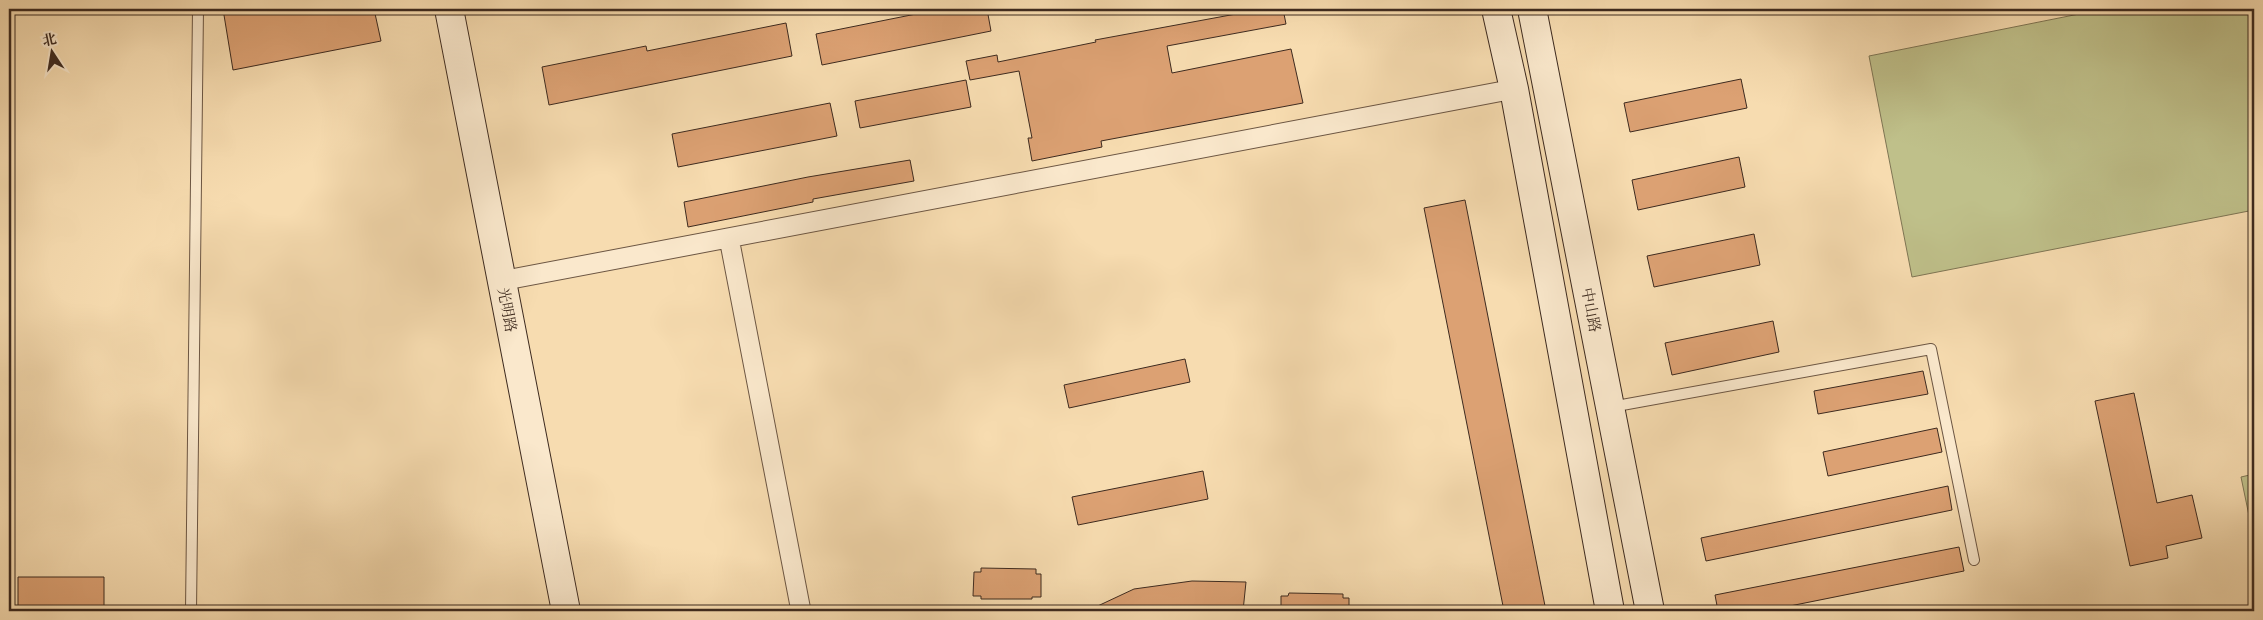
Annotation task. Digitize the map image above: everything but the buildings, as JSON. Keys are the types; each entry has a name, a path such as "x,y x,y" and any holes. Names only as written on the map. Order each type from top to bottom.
{"main road":[{"name":"光明路","path":"449,9 566,611"},
{"path":"1496,9 1514,90 1610,611"},
{"name":"中山路","path":"1532,9 1650,611"}],"street":[{"path":"501,281 1514,90"},
{"path":"729,238 801,611"}],"lane":[{"path":"191,611 198,9"},
{"path":"1610,408 1932,350 1974,560"}],"green space":[{"path":"2104,9 2254,9 2254,210 1912,277 1869,56"},
{"path":"2254,474 2254,534 2253,535 2241,477"}]}
